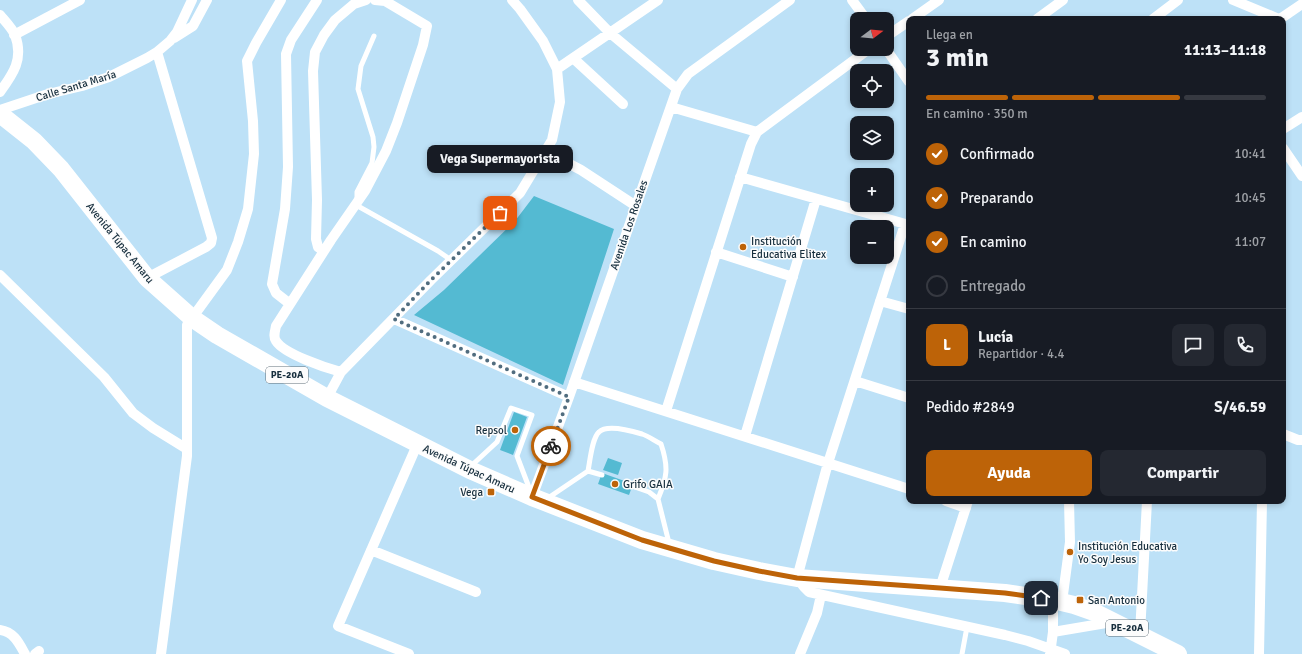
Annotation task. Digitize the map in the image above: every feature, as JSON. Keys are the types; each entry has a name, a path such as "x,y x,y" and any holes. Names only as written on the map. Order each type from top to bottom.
{"highway":[{"name":"Avenida Túpac Amaru","path":"0,114 34,141 61,169 146,278 192,318 217,335 327,398 417,445 467,469 642,540 714,561 797,578 940,588 1029,596 1058,601 1094,612 1178,654"}],"street":[{"path":"14,34 80,0"},
{"name":"Calle Santa María","path":"0,110 48,94 82,86 116,74 157,52 170,41 177,32 192,0"},
{"path":"170,41 193,26 207,0"},
{"path":"160,654 187,449 187,325 226,270 238,242 248,209 254,154 253,121 247,61 281,0"},
{"path":"290,304 276,293 272,284 285,209 288,167 286,54 291,40 317,0"},
{"path":"324,251 318,247 316,239 317,200 313,71 316,52 324,35 335,20 354,4 366,0"},
{"path":"341,372 321,367 294,354 276,342 274,335 276,326 357,202 383,158 392,137 423,45 427,26 385,1 375,0"},
{"path":"327,398 341,372 451,260 520,193 552,140 560,102 556,69 544,41 512,0"},
{"path":"578,0 610,33 677,89"},
{"path":"556,69 658,0"},
{"name":"Avenida Los Rosales","path":"538,499 574,382 677,89 688,74 790,0"},
{"path":"852,0 861,12"},
{"path":"916,16 940,0"},
{"path":"1041,16 1063,0"},
{"path":"1157,16 1178,0"},
{"path":"1233,0 1273,16"},
{"path":"1284,16 1302,4"},
{"path":"0,15 14,34 18,49 17,63 13,74 0,92"},
{"path":"894,31 906,23"},
{"path":"146,278 206,247 211,243 212,238 157,52"},
{"path":"666,411 750,144 757,132 860,56"},
{"path":"891,56 906,78"},
{"path":"573,58 623,104"},
{"path":"671,107 757,132"},
{"path":"1286,127 1302,117"},
{"path":"545,151 581,170 636,206"},
{"path":"1286,152 1302,176"},
{"path":"740,177 906,225"},
{"path":"745,436 816,199"},
{"path":"906,228 880,301 828,463 797,578 809,592 1028,641 1050,651 1065,654"},
{"path":"716,252 793,277"},
{"path":"0,275 104,377 133,413 187,449"},
{"path":"880,301 906,309"},
{"path":"394,319 569,397"},
{"path":"855,381 906,397"},
{"path":"574,382 906,488"},
{"path":"1286,435 1302,440"},
{"path":"409,654 338,626 417,445"},
{"path":"940,588 967,504"},
{"path":"1050,651 1070,542 1069,504"},
{"path":"1140,634 1147,504"},
{"path":"1259,654 1262,504"},
{"path":"371,550 476,592"},
{"path":"800,654 817,614 821,595"},
{"path":"1053,632 1115,622"},
{"path":"0,630 12,634 18,641 25,654"}],"lane":[{"path":"374,36 361,66 358,89 373,137 374,147 372,163 357,192 357,202 451,260"},
{"path":"467,469 500,443 508,422 511,408 532,416 518,448 518,456 538,499 588,471 602,475"},
{"path":"588,471 594,438 599,431 604,429 617,428 643,434 661,444 666,459 666,480 658,499 670,548"},
{"path":"632,486 649,492 658,499"},
{"path":"962,654 967,627"}],"building":[{"path":"534,196 614,229 563,385 414,315 444,290 515,221"},
{"name":"Repsol","path":"514,412 527,417 513,455 500,450"},
{"name":"Grifo GAIA","path":"608,458 622,463 618,475 603,470"},
{"name":"Grifo GAIA","path":"602,473 633,484 629,495 598,484"}],"way so far":[{"path":"500,213 431,280 394,319 569,397 551,446"}],"place":[{"name":"Vega Supermayorista","path":"500,213"},
{"name":"Institución Educativa Elitex","path":"743,247"},
{"name":"Repsol","path":"515,430"},
{"name":"Grifo GAIA","path":"615,484"},
{"name":"Vega","path":"491,492"},
{"name":"Institución Educativa Yo Soy Jesus","path":"1070,552"},
{"name":"San Antonio","path":"1080,600"}],"route":[{"path":"551,446 532,497 642,540 714,561 797,578 1005,593 1041,598"}]}
